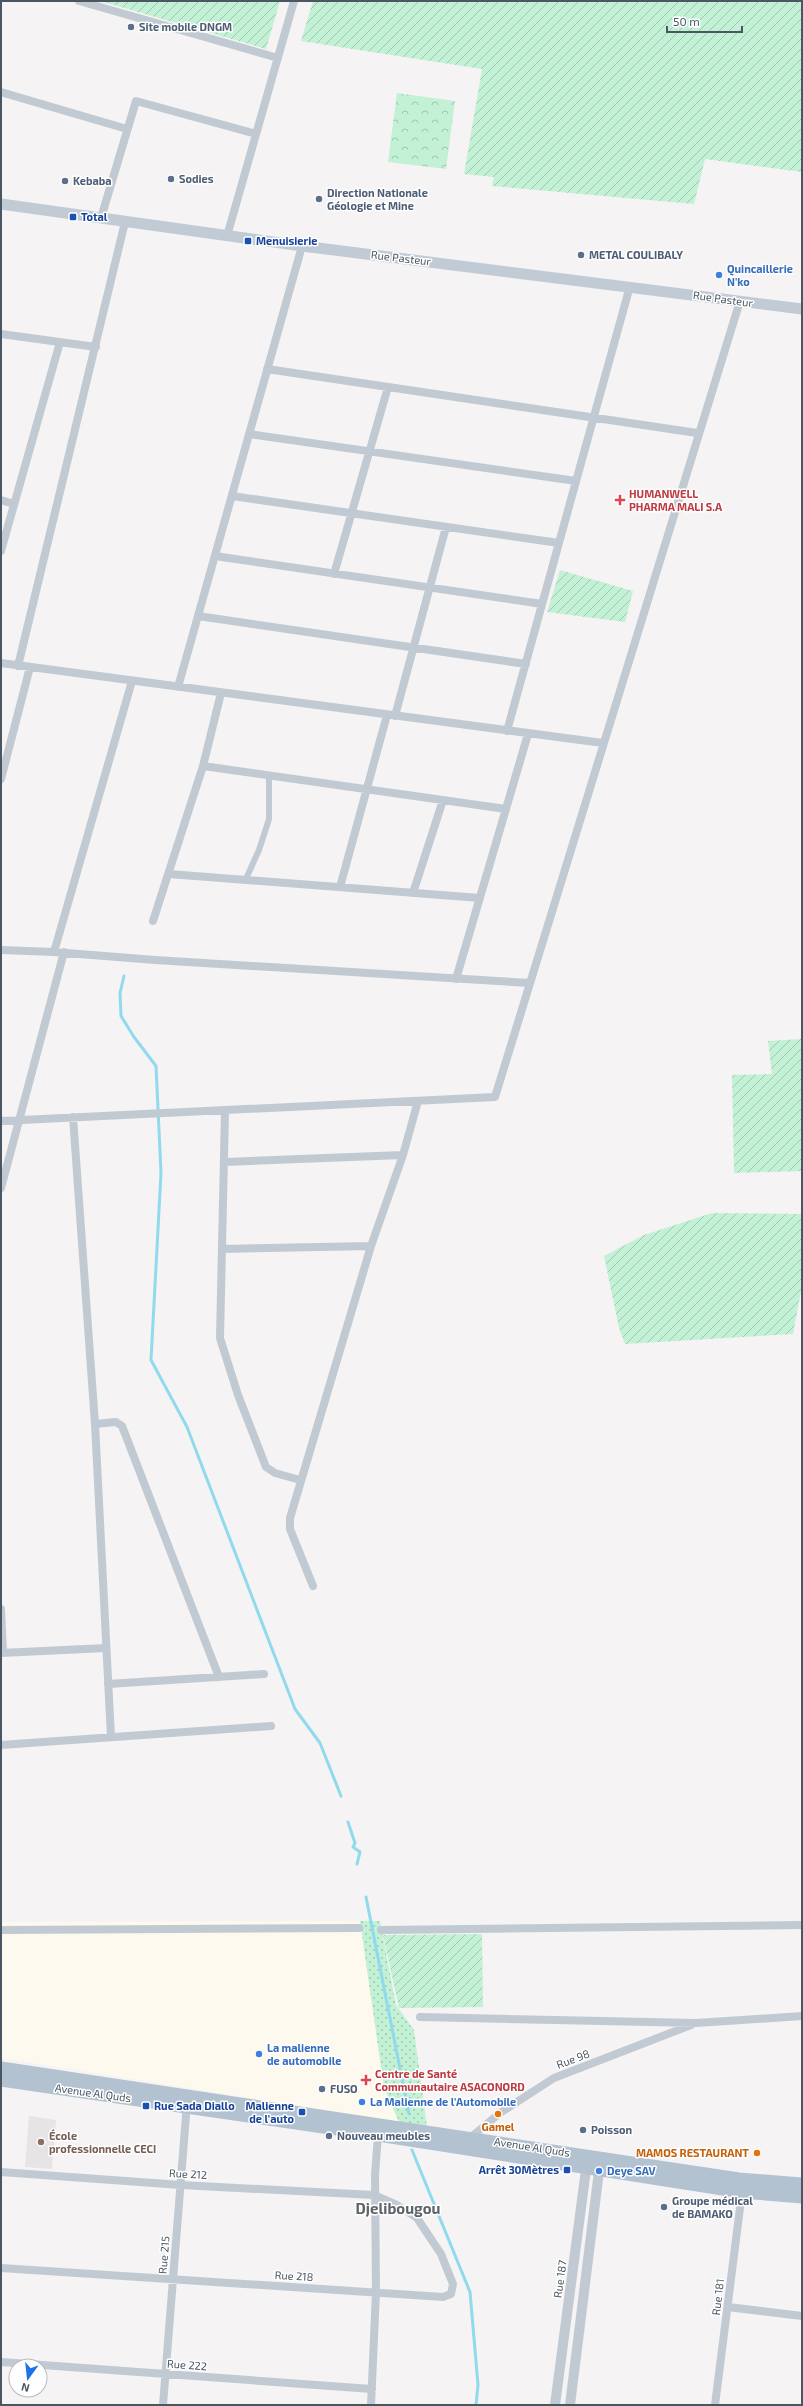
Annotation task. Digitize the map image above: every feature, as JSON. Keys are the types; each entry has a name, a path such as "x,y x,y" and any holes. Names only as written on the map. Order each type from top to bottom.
{"main road":[{"name":"Rue Pasteur","path":"1,204 302,246 630,286 802,309"},
{"name":"Avenue Al Quds","path":"1,2068 378,2135 398,2133"},
{"name":"Avenue Al Quds","path":"1,2080 187,2102 398,2133 423,2136 470,2138 739,2179 802,2184"},
{"name":"Avenue Al Quds","path":"423,2136 593,2170 742,2192 802,2197"}],"street":[{"path":"79,1 278,58"},
{"path":"227,236 294,1"},
{"path":"1,92 127,130"},
{"path":"101,218 136,101 256,134"},
{"path":"18,666 126,222"},
{"path":"178,687 302,246"},
{"path":"507,731 630,286"},
{"path":"1,1121 495,1097 698,433 740,301"},
{"path":"1,334 96,347"},
{"path":"1,549 60,342"},
{"path":"267,369 698,433"},
{"path":"334,574 388,387"},
{"path":"249,434 576,481"},
{"path":"232,496 559,543"},
{"path":"1,500 14,504"},
{"path":"340,887 366,789 412,648 446,527"},
{"path":"215,556 542,604"},
{"path":"198,616 526,664"},
{"path":"1,663 603,743"},
{"path":"1,779 30,667"},
{"path":"54,952 132,681"},
{"path":"153,921 203,766 221,693"},
{"path":"456,979 528,734"},
{"path":"203,766 506,809"},
{"path":"245,881 259,850 269,818 269,776"},
{"path":"413,893 443,800"},
{"path":"169,874 480,898"},
{"path":"1,950 64,952 155,960 530,984"},
{"path":"1,1188 64,952"},
{"path":"313,1586 290,1529 290,1518 300,1480 371,1246 403,1155 418,1101"},
{"path":"225,1111 220,1338 238,1395 266,1467 275,1473 300,1480"},
{"path":"74,1117 94,1424 111,1737"},
{"path":"225,1162 403,1155"},
{"path":"222,1249 371,1246"},
{"path":"94,1424 116,1422 122,1426 219,1677"},
{"path":"1,1609 2,1653 106,1648"},
{"path":"108,1684 264,1674"},
{"path":"1,1745 271,1726"},
{"path":"381,1930 802,1925"},
{"path":"1,1930 359,1928"},
{"path":"420,2017 696,2023 802,2016"},
{"name":"Rue 98","path":"470,2138 500,2113 554,2078 696,2023"},
{"name":"Rue 215","path":"163,2405 187,2102"},
{"path":"371,2405 376,2292 374,2195 378,2135"},
{"name":"Rue 187","path":"570,2405 593,2170 588,2156"},
{"name":"Rue 187","path":"555,2405 593,2170 601,2158"},
{"name":"Rue 212","path":"1,2172 181,2185 374,2195"},
{"name":"Rue 181","path":"715,2405 742,2192"},
{"name":"Rue 218","path":"1,2268 443,2297 451,2294 453,2284 441,2254 417,2218 397,2205 374,2195"},
{"path":"728,2306 802,2316"},
{"name":"Rue 222","path":"1,2362 372,2389"}],"shaded area":[{"path":"360,1921 384,2087 399,2122 1,2058 1,1922"},
{"name":"École professionnelle CECI","path":"29,2116 56,2120 52,2169 25,2167"}],"green space":[{"path":"100,1 280,1 266,49"},
{"path":"313,1 802,1 802,172 705,159 694,204 492,186 494,177 464,174 482,69 301,41"},
{"path":"397,93 455,101 446,169 388,162"},
{"path":"560,570 633,591 625,622 547,612"},
{"path":"802,1039 802,1171 734,1173 732,1075 772,1074 768,1041"},
{"path":"712,1213 802,1214 802,1286 793,1334 625,1344 619,1328 604,1256 644,1235"},
{"path":"360,1921 380,1921 396,2005 414,2030 427,2127 399,2122 384,2087"},
{"path":"482,1934 483,2007 399,2008 383,1935"}],"waterway":[{"path":"124,976 120,993 121,1016 134,1037 156,1066 161,1173 151,1360 187,1427 295,1709 320,1743 341,1796"},
{"path":"348,1822 355,1843 353,1847 360,1852 357,1864"},
{"path":"366,1897 409,2114"},
{"path":"412,2150 470,2292 478,2385 476,2405"}],"place":[{"name":"Site mobile DNGM","path":"131,27"},
{"name":"Sodies","path":"171,179"},
{"name":"Kebaba","path":"65,181"},
{"name":"Direction Nationale Géologie et Mine","path":"319,199"},
{"name":"Total","path":"73,217"},
{"name":"Menuisierie","path":"248,241"},
{"name":"METAL COULIBALY","path":"581,255"},
{"name":"Quincaillerie N'ko","path":"719,275"},
{"name":"HUMANWELL PHARMA MALI S.A","path":"620,500"},
{"name":"La malienne de automobile","path":"259,2054"},
{"name":"Centre de Santé Communautaire ASACONORD","path":"366,2080"},
{"name":"FUSO","path":"322,2089"},
{"name":"La Malienne de l'Automobile","path":"362,2102"},
{"name":"Rue Sada Diallo","path":"146,2106"},
{"name":"Malienne de l'auto","path":"302,2112"},
{"name":"Gamel","path":"498,2114"},
{"name":"Poisson","path":"583,2130"},
{"name":"Nouveau meubles","path":"329,2136"},
{"name":"École professionnelle CECI","path":"41,2142"},
{"name":"MAMOS RESTAURANT","path":"757,2153"},
{"name":"Arrêt 30Mètres","path":"567,2170"},
{"name":"Deye SAV","path":"599,2171"},
{"name":"Groupe médical de BAMAKO","path":"664,2207"}],"district":[{"name":"Djelibougou","path":"398,2209"}]}
